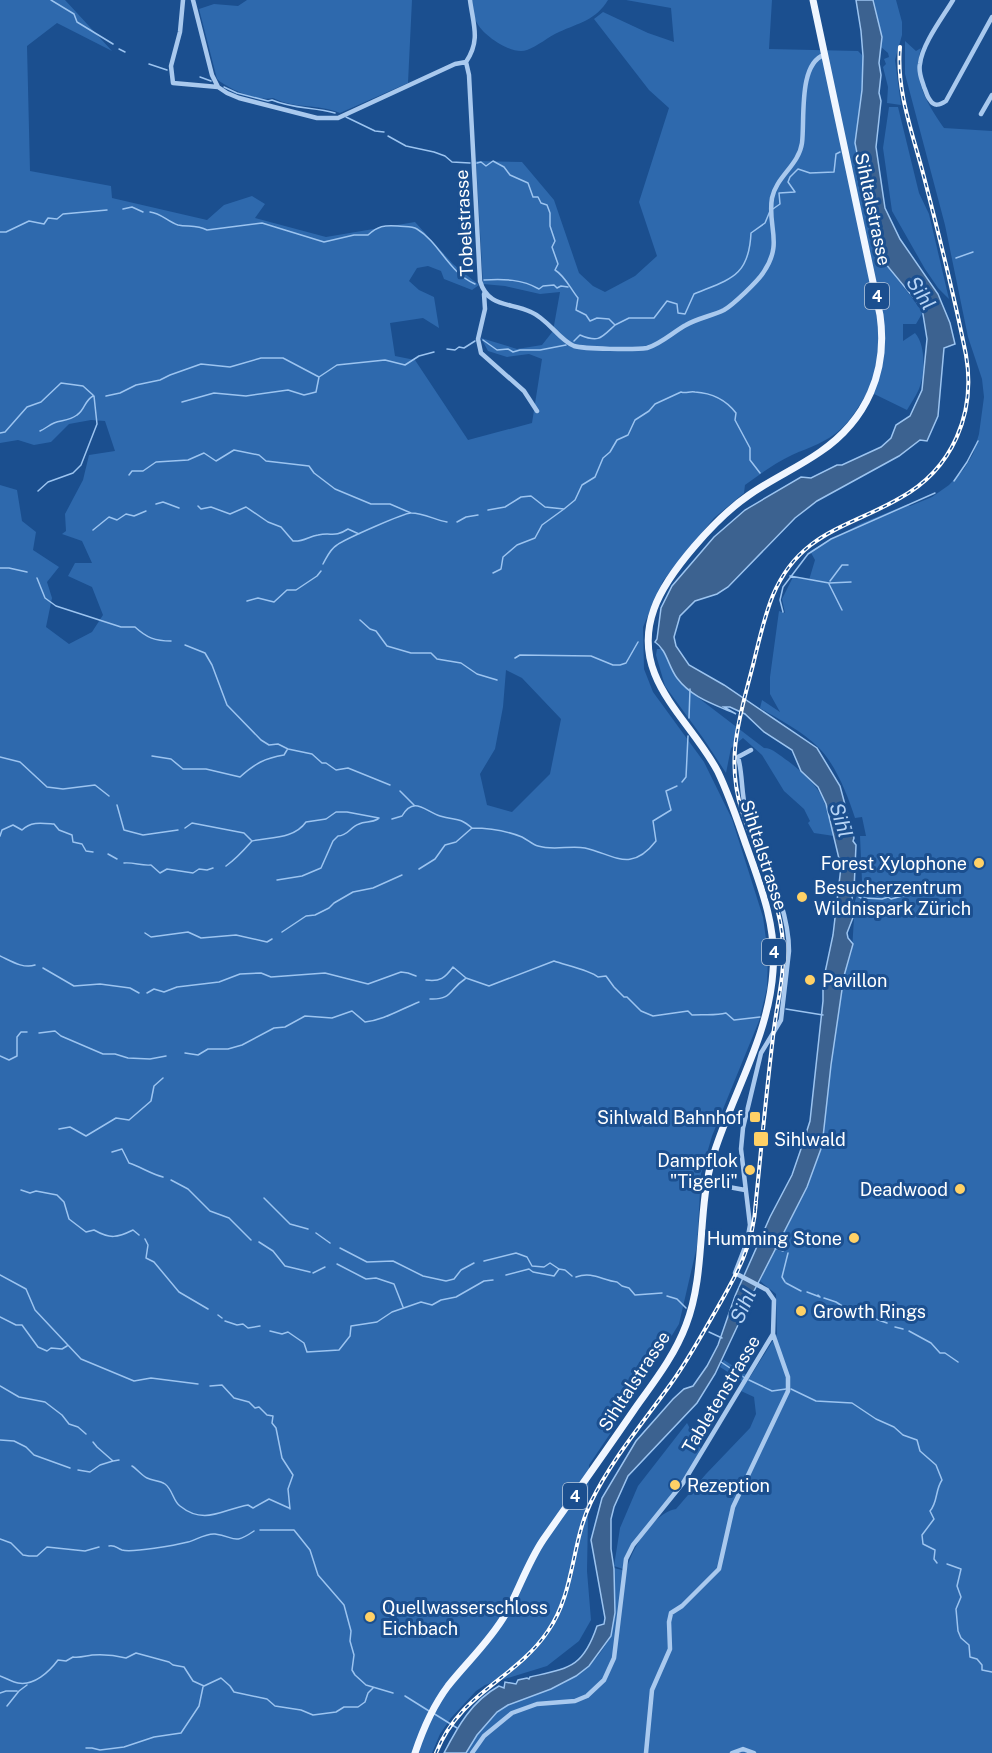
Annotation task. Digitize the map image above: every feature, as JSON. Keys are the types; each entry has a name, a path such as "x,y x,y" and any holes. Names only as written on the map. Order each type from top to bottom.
{"main road":[{"name":"Sihltalstrasse","path":"415,1753 425,1725 439,1699 496,1629 540,1545 676,1346 695,1296 706,1183 715,1149 766,1012 773,973 773,936 762,889 725,788 706,752 665,696 657,680 650,657 649,628 655,606 666,585 718,522 749,494 811,458 837,439 862,411 876,380 882,351 880,315 813,0"}],"street":[{"path":"183,0 180,32 171,65 173,83 219,87"},
{"path":"193,0 212,75 219,87 239,98 328,119 350,113 454,64 466,62 475,44 470,0"},
{"path":"953,0 934,32 920,63 920,72 931,103 941,105 946,100 992,17"},
{"name":"Tobelstrasse","path":"466,62 469,75 480,282 484,294 498,302 542,318 574,346 636,349 655,345 690,323 727,308 761,276 770,262 774,250 772,195 800,153 809,70 814,60 824,55"},
{"path":"981,114 992,95"},
{"path":"484,294 485,309 478,339 481,353 524,391 537,411"},
{"path":"485,309 492,303 498,302"},
{"path":"646,1753 652,1689 670,1649 671,1613 682,1606 718,1569 733,1507 788,1391 788,1377 780,1348 773,1334 774,1300 762,1287 735,1273 747,1242 750,1225 741,1149 743,1128 763,1050 781,1020 789,951 784,915 743,798 738,757 751,750"},
{"path":"706,1183 745,1190"},
{"name":"Tabletenstrasse","path":"471,1753 484,1736 512,1713 537,1704 576,1701 587,1696 604,1680 614,1658 619,1625 621,1583 626,1559 633,1545 683,1483 773,1334"},
{"path":"732,1753 743,1749 754,1753"}],"shaded area":[{"path":"0,0 65,0 112,51 57,23 27,46 30,171 111,186 112,198 207,220 224,205 252,196 265,204 255,218 326,237 415,222 453,264 479,285 472,290 444,279 441,271 428,266 417,268 409,281 419,290 434,297 439,328 423,318 390,323 395,356 415,360 468,440 532,423 542,359 529,354 507,357 488,351 481,338 517,349 542,345 553,331 560,292 540,294 505,286 483,284 476,161 522,162 554,200 579,273 593,286 605,292 635,276 657,256 639,202 669,108 649,90 594,19 603,12 648,33 674,42 671,8 626,0 772,0 769,49 858,51 863,56 862,90 855,143 880,257 923,312 916,324 903,324 903,341 915,333 923,352 919,389 907,410 868,391 856,411 836,434 792,455 745,485 744,493 714,518 663,581 643,627 644,669 653,692 704,762 732,819 763,917 768,954 767,988 759,1021 712,1136 701,1174 697,1246 679,1324 589,1465 587,1571 591,1620 579,1641 547,1666 485,1685 476,1691 451,1718 440,1734 432,1753 0,1753 0,485 17,490 22,521 36,532 33,550 59,567 47,582 52,598 46,627 69,644 92,632 103,615 92,587 68,576 75,563 92,563 82,541 62,534 66,531 65,514 83,480 89,455 115,451 105,421 91,420 69,424 51,442 34,445 18,440 0,443","holes":["506,670 522,678 561,719 550,774 512,812 487,805 480,774 495,749 503,707"]},
{"path":"247,0 412,0 408,83 340,113 282,102 273,98 259,98 228,87 217,79 199,9 214,4 238,6"},
{"path":"472,0 608,0 598,12 586,20 521,51 506,47 480,28 473,12"},
{"path":"874,0 896,0 902,22 902,35 895,60 901,105 887,103 888,87 883,67 886,64 884,59 889,57 881,47 882,37"},
{"path":"905,41 916,51 921,48 918,70 922,90 944,128 992,131 992,1753 466,1753 484,1726 497,1712 515,1701 556,1687 571,1679 592,1662 603,1649 614,1625 614,1568 626,1571 638,1543 651,1525 659,1517 676,1509 750,1428 756,1414 754,1397 741,1391 745,1383 720,1367 724,1360 750,1377 777,1334 776,1294 760,1281 807,1187 822,1146 844,976 852,951 855,901 862,881 860,836 866,836 862,817 855,818 840,780 824,754 805,736 760,708 762,700 780,712 770,694 770,677 779,611 785,613 782,599 793,577 809,580 815,560 810,551 860,524 908,504 910,506 932,497 949,485 964,469 973,454 979,434 984,397 982,379 968,337 945,225 905,74"},
{"path":"889,107 898,107 919,193 929,214 949,299 925,269 892,211 883,148"},
{"path":"657,649 662,649 676,677 696,696 764,748 788,761 808,778 824,802 834,836 814,833 804,809 784,791 762,755 743,738 731,748 726,773 665,686 656,655"},
{"path":"687,1423 702,1451 682,1483 625,1558 623,1569 614,1566 620,1528 638,1486"}],"water":[{"name":"Sihl","path":"856,0 873,0 882,37 879,63 881,101 876,147 885,208 900,239 938,294 950,323 955,344 944,348 938,416 927,441 920,440 899,456 817,501 795,518 728,587 717,594 695,601 680,616 674,637 676,646 689,665 724,685 817,748 840,786 853,841 856,845 852,898 854,915 847,933 853,944 844,976 822,1146 807,1187 715,1374 697,1403 628,1476 614,1507 611,1519 611,1549 615,1613 611,1636 589,1666 576,1676 551,1689 508,1705 497,1712 477,1735 466,1753 444,1753 467,1715 489,1692 499,1686 504,1688 505,1682 516,1684 518,1680 529,1679 573,1664 586,1650 597,1626 604,1624 605,1618 591,1540 602,1498 636,1441 673,1399 684,1389 693,1386 707,1366 718,1345 735,1296 770,1217 792,1175 810,1121 823,982 833,935 841,867 826,804 818,787 801,771 792,750 764,732 745,714 730,707 724,707 736,714 689,691 677,678 662,649 655,642 661,608 672,586 714,537 745,510 801,477 811,478 881,447 891,438 896,425 910,416 922,390 927,339 922,308 880,257 855,143 862,90 863,56"}],"waterway":[{"path":"51,0 74,14 77,22 113,44"},
{"path":"119,49 125,52"},
{"path":"149,64 167,70"},
{"path":"200,77 211,81"},
{"path":"224,87 268,101 335,113"},
{"path":"346,117 375,131 384,132"},
{"path":"388,136 406,146 445,156 452,162 470,163"},
{"path":"477,163 481,162 486,166 493,161 504,167 510,175 528,183 533,197 538,197 541,203 547,205 555,241 552,247 558,264 555,270 565,279 578,298 576,310 586,315 590,321 597,318 609,319 615,325 629,318 654,318 667,301 677,304 678,313 685,314 694,294 727,280 742,268 751,233 765,223 770,211 780,204 779,193 795,192 788,182 790,177 798,169 810,173 834,172 836,154 840,152"},
{"path":"123,209 132,207 143,212"},
{"path":"0,232 6,232 29,221 44,224 48,218 57,219 63,214 107,210"},
{"path":"150,212 178,225 207,230 262,223 324,242 354,235 368,235 385,226 413,227 425,235 458,272 475,284"},
{"path":"956,258 973,252"},
{"path":"484,280 513,280 539,289 543,286 554,285 557,288 568,287"},
{"path":"574,341 580,335 592,339 599,338 615,325"},
{"path":"483,340 497,350 508,349 513,352 566,345"},
{"path":"447,349 464,348 475,341"},
{"path":"106,396 120,393 136,385 160,380 201,364 230,367 261,358 283,358 319,377 337,365 385,360 405,365 419,356 434,352"},
{"path":"182,402 214,393 246,396 288,390 304,395 316,392 319,377"},
{"path":"0,433 5,432 27,407 41,402 61,383 83,386 93,395"},
{"path":"488,510 505,507 521,497 531,496 545,507 564,509 575,500 582,485 595,477 603,458 610,452 617,440 628,435 635,420 655,404 681,392 713,396 732,408 736,413 735,420 750,448 750,460 760,473"},
{"path":"40,431 77,415 93,396"},
{"path":"38,491 48,482 73,473 81,465 97,424 94,396"},
{"path":"954,481 978,441"},
{"path":"129,475 132,471 143,471 156,462 188,460 204,453 216,461 234,450 259,455 266,461 309,466 314,473 335,489 371,504 390,504 411,513"},
{"path":"783,612 780,600 783,587 808,554 831,539 935,493"},
{"path":"156,504 163,502 179,508"},
{"path":"198,506 201,509 211,507 230,514 246,507 268,522 281,527 293,541 323,534 336,534 348,529 359,534"},
{"path":"493,573 501,569 503,557 517,545 535,538 542,525 564,509"},
{"path":"93,530 109,517 117,520 126,514 134,516 146,511"},
{"path":"323,564 337,545 406,514 420,514 447,522"},
{"path":"457,522 466,517 478,515"},
{"path":"830,581 842,565 848,565"},
{"path":"0,568 27,572"},
{"path":"247,601 258,598 274,602 287,590 296,590 321,571"},
{"path":"790,576 829,583 851,582"},
{"path":"37,578 45,598 56,606 121,627 135,627 147,636 171,641"},
{"path":"829,584 842,610"},
{"path":"360,620 376,631 387,646 411,653 431,653 437,659 461,663 477,674 497,680"},
{"path":"515,658 520,655 591,656 613,665 620,665 626,663 638,642"},
{"path":"185,645 205,653 227,705 261,740 269,745 278,744 288,749 312,754 322,763 336,770 348,768 390,785"},
{"path":"689,718 690,689"},
{"path":"682,782 686,777 688,736"},
{"path":"152,756 171,759 183,769 206,769 240,777 260,762 284,755 287,750"},
{"path":"0,757 20,762 47,787 63,789 95,785 109,796"},
{"path":"392,819 402,816 411,807 416,806 440,816 460,820 472,828 497,830 516,835 538,846 585,848 622,859 630,859 639,857 656,841 653,821 671,810 666,791 677,786"},
{"path":"400,791 414,805"},
{"path":"117,805 124,830 143,835 178,830"},
{"path":"226,866 252,841 295,832 306,822 326,819 336,812 379,818"},
{"path":"277,880 302,876 321,868 333,841 338,836 344,835 359,824 378,819"},
{"path":"185,828 192,823 244,833 251,840"},
{"path":"0,836 2,830 13,825 22,830 33,824 54,824 59,830 72,835 73,842 82,844 86,851 93,852"},
{"path":"419,869 435,859 445,845 456,842 472,828"},
{"path":"108,854 117,859"},
{"path":"124,863 151,865 160,873 167,869 193,873 199,869 213,868"},
{"path":"282,932 306,916 315,915 329,908 353,892 373,888 402,875"},
{"path":"864,898 888,897 891,899 906,895"},
{"path":"145,933 151,937 188,932 201,938 236,935 267,942 272,939"},
{"path":"0,956 22,965 35,965"},
{"path":"426,980 442,978 453,967 466,978 489,986 554,961 598,977 606,976 624,997 627,997 641,1011 653,1016 688,1011 692,1015 726,1013 734,1020 760,1017"},
{"path":"43,968 74,986 100,984 130,988 139,993"},
{"path":"147,993 154,989 164,992 177,987 219,982 240,974 261,973 271,977 325,973 368,984 401,972 416,976"},
{"path":"430,999 447,996 465,979"},
{"path":"185,1053 198,1055 208,1049 228,1049 242,1045 274,1028 285,1027 305,1016 332,1018 352,1011 365,1022 386,1017 419,1002"},
{"path":"786,1009 823,1015"},
{"path":"39,1033 55,1031 61,1036 103,1054 150,1059 166,1056"},
{"path":"0,1056 9,1060 17,1056 17,1037 21,1032 27,1032"},
{"path":"59,1129 70,1127 86,1136 116,1118 129,1120 151,1101 154,1086 163,1078"},
{"path":"112,1152 122,1149 129,1163 163,1177"},
{"path":"171,1180 188,1189 210,1211 229,1218 251,1240"},
{"path":"21,1190 57,1195 64,1202 69,1219 86,1232 94,1230 114,1236 133,1230 139,1235"},
{"path":"264,1198 290,1224 308,1229"},
{"path":"316,1233 330,1243"},
{"path":"145,1239 148,1245 146,1258 154,1262 179,1292 208,1309"},
{"path":"259,1242 273,1251 285,1266 310,1272"},
{"path":"340,1248 367,1262 393,1261 423,1276 446,1281 454,1279 461,1270 474,1263"},
{"path":"775,1248 783,1251"},
{"path":"484,1261 516,1253 527,1257 532,1266 544,1267 550,1263 559,1269"},
{"path":"785,1282 782,1277 788,1253"},
{"path":"337,1264 366,1279 376,1278 394,1284 403,1307"},
{"path":"313,1273 325,1267"},
{"path":"506,1275 529,1269 533,1272 554,1276 559,1269 565,1270 572,1276"},
{"path":"0,1275 26,1289 35,1310 81,1359 134,1381 151,1378 198,1384"},
{"path":"576,1277 588,1275 617,1282 629,1288 635,1295 662,1293"},
{"path":"270,1331 282,1334 288,1332 304,1343 307,1352 339,1350 350,1336 351,1326 377,1322 392,1312 421,1302 432,1305 441,1300 456,1297 484,1281 493,1280"},
{"path":"786,1283 801,1291"},
{"path":"807,1292 820,1297 818,1295"},
{"path":"667,1296 677,1299 686,1308"},
{"path":"824,1298 887,1323"},
{"path":"218,1315 222,1318"},
{"path":"0,1317 16,1325 22,1325 38,1347 47,1351 51,1348 62,1349 67,1346"},
{"path":"225,1321 237,1325 243,1324 248,1328 260,1326"},
{"path":"895,1327 903,1329"},
{"path":"909,1331 931,1343 940,1353 945,1353 958,1362"},
{"path":"709,1332 722,1338"},
{"path":"721,1362 745,1378"},
{"path":"749,1380 772,1391 786,1389"},
{"path":"210,1386 222,1385 234,1398 249,1402 255,1408 259,1407 267,1415 273,1416 272,1423 276,1428 282,1458 293,1475 288,1489 290,1509"},
{"path":"0,1386 19,1397 45,1402 62,1415 69,1424 78,1427 86,1434"},
{"path":"791,1389 816,1401 852,1403 876,1419 894,1427 903,1435 917,1440 920,1451 936,1465 942,1480 930,1511 934,1519 922,1535 923,1544 935,1550 934,1559 937,1563"},
{"path":"0,1440 14,1441 26,1447 34,1455 70,1468"},
{"path":"93,1442 113,1461 119,1460"},
{"path":"78,1470 90,1472 100,1465 113,1461"},
{"path":"132,1466 145,1477 165,1484 178,1504 198,1515 206,1516 248,1505 253,1508 269,1499 289,1508"},
{"path":"260,1530 294,1530 310,1550 318,1575 344,1605 351,1631 350,1641 354,1655 352,1670 355,1675 366,1685 393,1693"},
{"path":"109,1546 127,1551 144,1550 188,1542 212,1534 237,1539 254,1531"},
{"path":"0,1539 11,1543 23,1555 29,1556 37,1556 47,1547 85,1551 99,1547"},
{"path":"947,1564 961,1569 957,1586 961,1597 956,1609 958,1631 961,1638 969,1645 970,1657 977,1659 982,1665 982,1670 992,1672"},
{"path":"0,1676 16,1682 30,1682 41,1677 58,1660 66,1661 73,1657 96,1655 126,1658 136,1653 184,1667 193,1681 204,1686 221,1678 234,1692 267,1699 275,1706 301,1710 313,1715 336,1712 344,1707 358,1707 365,1702 368,1693 373,1688"},
{"path":"7,1706 27,1685"},
{"path":"86,1748 100,1750 124,1747 154,1737 181,1733 199,1706 203,1687"},
{"path":"0,1693 17,1691"},
{"path":"405,1696 429,1711"},
{"path":"433,1713 457,1728"}],"railway":[{"path":"755,1210 770,1058 782,980 783,945 773,894 737,792 735,755 739,720 762,629 773,595 784,574 797,557 827,534 900,498 934,472 957,437 967,398 966,355 941,243 906,112 899,63 900,47"},
{"path":"436,1753 446,1732 459,1715 535,1648 557,1616 591,1502 618,1456 682,1367 730,1285 748,1247 756,1202"}],"place":[{"name":"Forest Xylophone","path":"979,863"},
{"name":"Besucherzentrum Wildnispark Zürich","path":"802,897"},
{"name":"Pavillon","path":"810,980"},
{"name":"Sihlwald Bahnhof","path":"755,1117"},
{"name":"Sihlwald","path":"761,1139"},
{"name":"Dampflok \"Tigerli\"","path":"750,1170"},
{"name":"Deadwood","path":"960,1189"},
{"name":"Humming Stone","path":"854,1238"},
{"name":"Growth Rings","path":"801,1311"},
{"name":"Rezeption","path":"675,1485"},
{"name":"Quellwasserschloss Eichbach","path":"370,1617"}]}
